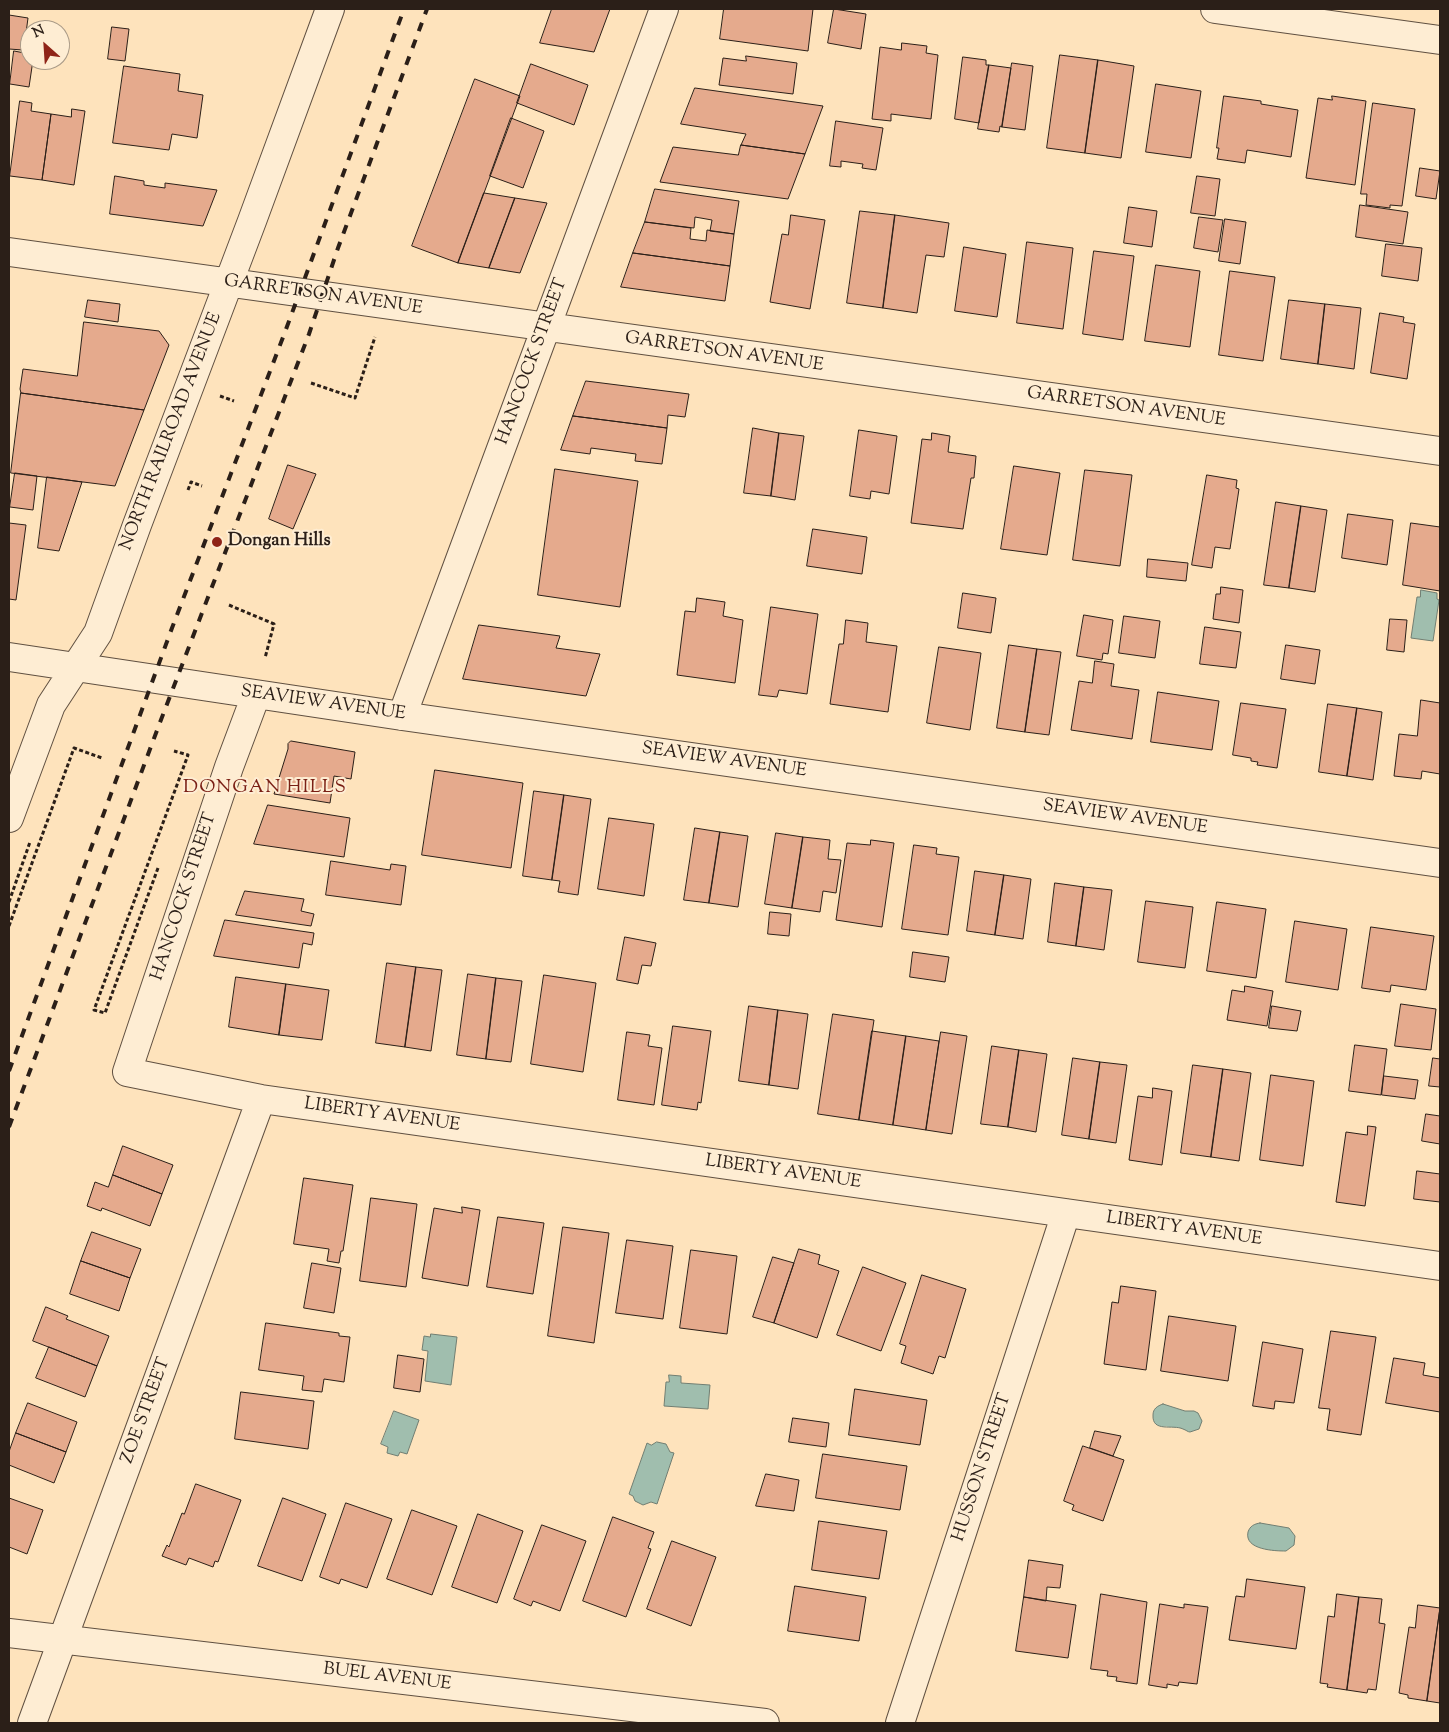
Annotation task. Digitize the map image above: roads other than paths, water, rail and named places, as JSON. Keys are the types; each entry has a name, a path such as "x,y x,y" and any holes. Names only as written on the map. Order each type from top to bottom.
{"street":[{"name":"NORTH RAILROAD AVENUE","path":"9,818 51,705 98,633 136,524 330,9"},
{"name":"HANCOCK STREET","path":"402,716 664,9"},
{"path":"1216,9 1440,40"},
{"name":"GARRETSON AVENUE","path":"9,252 1440,452"},
{"name":"SEAVIEW AVENUE","path":"9,656 256,695 1440,863"},
{"name":"HANCOCK STREET","path":"127,1072 229,767 256,695"},
{"name":"LIBERTY AVENUE","path":"127,1072 261,1099 1440,1266"},
{"name":"ZOE STREET","path":"32,1723 261,1099"},
{"name":"HUSSON STREET","path":"900,1723 1066,1213"},
{"name":"BUEL AVENUE","path":"9,1633 765,1723"}],"railway":[{"path":"9,1071 172,628 285,332 404,9"},
{"path":"9,1127 159,725 309,334 338,248 427,9"}],"place":[{"name":"Dongan Hills","path":"217,542"}],"district":[{"name":"DONGAN HILLS","path":"265,789"}]}
